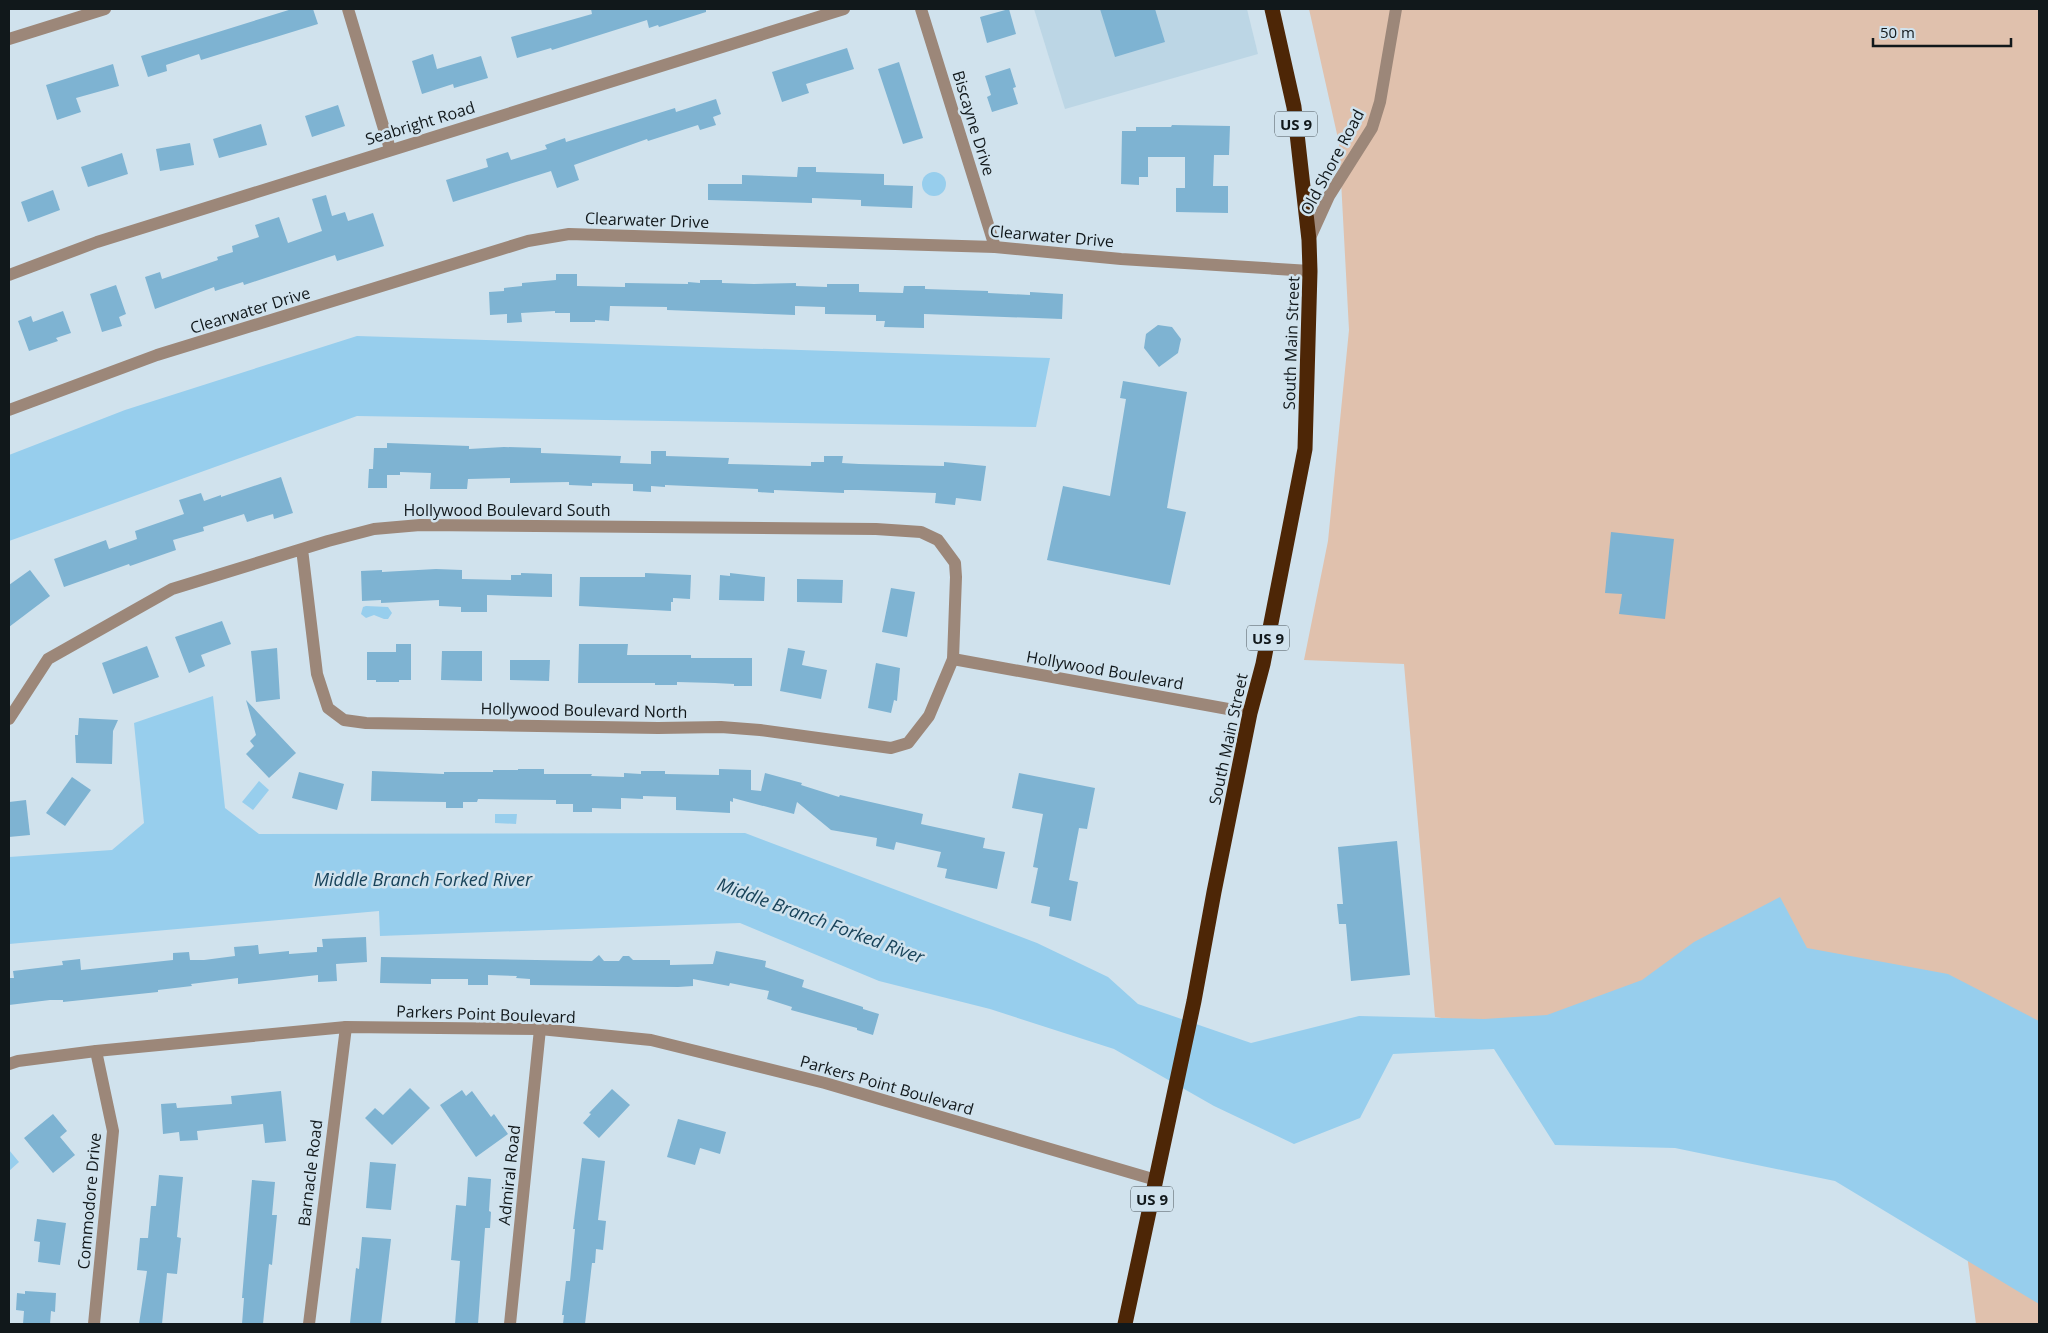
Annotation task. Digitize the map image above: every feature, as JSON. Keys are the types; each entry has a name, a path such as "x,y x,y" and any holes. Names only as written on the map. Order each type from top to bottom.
{"highway":[{"name":"South Main Street","path":"1125,1324 1194,1001 1250,713 1265,655 1305,449 1310,271 1309,240 1294,107 1272,9"}],"street":[{"path":"9,39 105,9"},
{"path":"348,9 390,149"},
{"name":"Seabright Road","path":"9,274 97,242 390,149 844,9"},
{"name":"Biscayne Drive","path":"921,9 995,247"},
{"name":"Old Shore Road","path":"1309,240 1329,196 1372,128 1380,102 1396,9"},
{"name":"Clearwater Drive","path":"9,410 157,355 528,241 569,234 995,247 1121,259 1310,271"},
{"name":"Hollywood Boulevard South","path":"9,719 48,659 172,589 302,548 374,529 420,525 876,529 922,532 938,540 955,563 953,659"},
{"name":"Hollywood Boulevard North","path":"302,548 317,674 328,708 344,720 366,723 542,727 721,727 760,730 891,748 908,742 929,716 953,659"},
{"name":"Hollywood Boulevard","path":"953,659 1250,713"},
{"name":"Parkers Point Boulevard","path":"9,1064 18,1061 96,1051 346,1027 540,1029 651,1040 825,1083 1156,1180"},
{"name":"Barnacle Road","path":"309,1324 346,1027"},
{"name":"Admiral Road","path":"510,1324 540,1029"},
{"name":"Commodore Drive","path":"94,1324 113,1131 96,1051"}],"shaded area":[{"path":"1034,9 1247,9 1258,54 1065,109"},
{"path":"1309,9 2039,9 2039,1324 1976,1324 1944,1077 1506,1028 1435,1017 1404,664 1304,660 1328,541 1349,330 1339,143"}],"water":[{"path":"934,172 942,176 946,184 942,192 934,196 926,192 922,184 926,176"},
{"path":"357,336 1050,358 1036,427 357,416 9,541 9,455 125,410"},
{"path":"363,607 388,607 392,613 388,619 374,615 366,618 361,614"},
{"name":"Middle Branch Forked River","path":"213,696 225,808 259,834 745,833 1037,943 1108,977 1138,1004 1251,1043 1359,1016 1484,1019 1547,1015 1642,980 1694,942 1780,897 1807,948 1948,974 2039,1021 2039,1304 1835,1181 1675,1148 1555,1145 1494,1049 1393,1054 1360,1118 1294,1144 1214,1106 1114,1049 990,1009 879,981 740,923 380,936 379,911 9,944 9,857 112,850 144,823 134,723"},
{"path":"259,781 269,790 253,810 242,802"},
{"path":"495,814 517,814 516,824 495,823"},
{"path":"9,1150 19,1162 9,1171"}],"building":[{"path":"292,9 313,9 318,24 201,60 199,54 166,65 167,71 148,77 141,56"},
{"path":"591,9 706,9 706,12 659,27 658,25 649,28 647,20 552,50 551,48 517,58 511,37 592,14"},
{"path":"1009,9 1016,34 987,43 980,17"},
{"path":"1100,9 1155,9 1165,42 1115,57"},
{"path":"847,48 854,69 806,84 809,93 782,102 772,72"},
{"path":"433,54 437,69 481,56 488,78 454,88 453,84 422,94 412,61"},
{"path":"899,62 923,138 903,144 878,69"},
{"path":"113,64 119,86 76,98 81,112 57,120 46,85"},
{"path":"1010,68 1016,87 1013,88 1018,104 992,112 987,97 991,95 985,76"},
{"path":"716,99 721,114 713,117 716,125 700,130 698,125 648,141 647,139 574,165 579,180 557,188 551,171 453,202 446,180 488,167 486,159 508,152 511,160 547,149 545,145 565,138 566,142 675,108 676,112"},
{"path":"338,105 345,126 312,137 305,116"},
{"path":"261,124 267,145 219,158 213,139"},
{"path":"1172,125 1230,126 1229,155 1214,155 1213,186 1228,186 1228,213 1176,212 1176,188 1185,188 1185,157 1148,157 1148,177 1139,177 1139,185 1121,184 1122,131 1136,131 1136,127 1171,127"},
{"path":"190,143 194,165 160,171 156,149"},
{"path":"122,153 128,174 88,187 81,167"},
{"path":"798,167 816,167 816,172 884,174 884,185 913,186 912,208 861,206 861,200 812,198 812,203 708,200 708,184 742,184 742,175 797,177"},
{"path":"53,190 60,210 28,222 21,202"},
{"path":"326,195 332,216 345,212 348,221 373,213 384,246 337,261 335,255 244,285 243,282 215,291 214,287 155,309 145,277 160,272 162,279 218,260 217,257 233,252 232,246 259,237 255,225 279,217 288,243 322,231 312,199"},
{"path":"556,274 577,274 577,286 625,287 625,283 688,284 688,282 700,283 700,280 722,280 722,283 796,283 796,286 827,287 827,284 859,284 859,292 903,293 904,286 925,286 925,289 988,291 988,293 1030,295 1030,292 1063,294 1062,319 924,314 924,328 884,327 885,321 876,321 876,315 825,314 825,307 795,306 795,315 667,310 667,307 610,306 609,321 595,320 595,322 570,322 570,313 555,313 555,311 521,313 522,322 507,323 507,314 490,315 489,292 504,291 504,288 522,286 522,283 556,280"},
{"path":"116,285 126,314 119,317 122,326 102,332 90,294"},
{"path":"63,311 71,333 56,338 58,341 29,351 18,321 31,316 33,322"},
{"path":"1158,325 1172,327 1181,339 1178,353 1159,367 1144,348 1146,334"},
{"path":"1123,381 1187,392 1167,508 1186,512 1170,585 1047,560 1063,486 1110,496 1126,399 1120,398"},
{"path":"387,443 469,446 469,449 504,447 541,448 541,453 621,456 620,463 651,464 651,451 666,451 666,456 729,458 728,464 811,466 811,462 824,462 824,456 843,456 842,463 944,466 944,462 986,466 981,501 956,498 955,505 935,503 936,493 844,490 844,493 774,490 774,493 758,492 758,489 665,485 665,487 651,486 651,492 633,491 633,484 592,483 592,486 569,485 569,482 510,483 510,478 468,479 467,489 430,489 431,473 400,472 400,475 387,475 387,488 368,488 369,469 373,469 374,448 387,448"},
{"path":"281,477 293,513 274,519 273,514 247,522 244,514 203,527 204,531 173,540 176,550 64,587 54,559 106,540 109,549 137,539 135,531 184,514 179,500 201,493 204,501"},
{"path":"1611,532 1674,539 1665,619 1619,614 1622,594 1605,593"},
{"path":"436,569 462,570 462,579 511,580 511,575 521,575 521,573 552,574 552,597 487,595 487,612 461,612 461,607 439,606 439,600 381,603 381,600 362,601 361,571 382,570 382,572"},
{"path":"30,570 50,596 9,627 9,585"},
{"path":"645,573 691,575 690,599 673,598 671,611 579,606 580,577 645,577"},
{"path":"730,573 765,577 764,601 719,600 720,575 730,576"},
{"path":"797,579 843,580 842,603 797,602"},
{"path":"891,588 915,592 907,637 882,632"},
{"path":"222,621 231,644 201,655 205,666 189,673 175,637"},
{"path":"396,644 411,644 411,680 376,682 376,680 367,680 367,652 396,652"},
{"path":"579,644 628,644 627,655 691,655 691,658 752,658 752,686 677,682 677,685 655,685 655,683 578,683"},
{"path":"147,646 159,677 113,694 102,663"},
{"path":"277,648 280,699 256,702 251,651"},
{"path":"788,648 805,651 802,665 827,670 821,699 780,691"},
{"path":"442,651 482,651 482,681 441,680"},
{"path":"510,660 550,660 549,681 510,680"},
{"path":"876,663 900,668 897,701 894,700 891,713 868,708"},
{"path":"246,700 296,753 269,778 246,754 254,746 250,741 256,735"},
{"path":"79,718 118,720 113,731 112,764 76,763 75,735 78,735"},
{"path":"544,769 544,774 592,774 591,776 624,777 624,773 641,774 641,771 665,771 665,774 719,775 719,769 751,770 751,790 761,791 765,773 802,783 801,785 839,797 840,795 923,814 921,824 985,838 983,848 1005,852 997,889 945,878 947,869 937,867 941,852 896,842 894,850 876,846 877,838 831,830 797,802 794,814 733,798 733,802 730,801 730,813 676,810 676,797 643,796 643,799 621,798 621,809 592,808 592,812 573,812 573,804 556,804 556,800 478,799 477,802 463,802 463,808 446,808 446,802 371,801 372,771 444,774 444,772 493,772 493,770"},
{"path":"299,772 344,784 337,810 292,798"},
{"path":"1019,773 1095,788 1087,829 1079,828 1069,880 1078,882 1071,921 1049,916 1050,907 1031,903 1038,868 1033,867 1043,814 1012,808"},
{"path":"72,777 91,790 65,826 46,813"},
{"path":"26,800 30,835 9,837 9,802"},
{"path":"1397,841 1410,975 1351,981 1346,924 1339,924 1337,904 1343,904 1338,847"},
{"path":"366,937 367,962 336,964 337,981 318,982 318,975 238,984 238,978 191,984 192,986 158,990 158,992 63,1002 63,1000 50,1000 9,1005 9,978 14,978 13,971 63,965 62,961 80,959 81,970 173,960 173,953 189,952 190,960 235,956 234,947 258,945 259,954 289,951 289,954 317,952 317,947 323,947 322,939"},
{"path":"716,951 766,961 765,967 804,980 802,987 879,1014 873,1035 857,1030 857,1028 791,1010 792,1007 767,999 769,991 730,983 729,986 693,979 693,986 678,987 530,985 530,979 516,978 517,976 488,975 488,985 468,985 468,979 431,979 431,984 380,983 381,957 592,961 599,955 604,961 619,961 623,956 629,956 633,960 670,960 670,965 713,964"},
{"path":"410,1088 430,1108 392,1145 365,1118 375,1108 383,1115"},
{"path":"612,1089 630,1105 599,1138 583,1123 591,1114 589,1113"},
{"path":"462,1090 466,1096 472,1091 491,1117 494,1114 508,1134 476,1157 440,1105"},
{"path":"281,1091 286,1141 265,1143 263,1124 197,1131 198,1140 180,1141 179,1132 163,1134 161,1104 176,1103 177,1108 232,1104 231,1096"},
{"path":"53,1114 67,1131 60,1137 75,1155 53,1173 24,1138"},
{"path":"678,1119 726,1132 720,1154 700,1148 695,1165 667,1157"},
{"path":"582,1158 605,1161 598,1220 606,1221 603,1250 596,1249 595,1263 592,1263 585,1324 563,1324 564,1315 562,1315 566,1281 570,1281 575,1229 573,1229"},
{"path":"370,1162 396,1164 391,1210 366,1208"},
{"path":"159,1175 183,1177 177,1237 181,1238 177,1274 167,1273 162,1324 139,1324 147,1271 137,1270 140,1238 148,1238 151,1206 156,1206"},
{"path":"468,1177 491,1179 490,1228 485,1228 478,1324 455,1324 460,1261 451,1260 456,1205 466,1206"},
{"path":"252,1180 275,1182 272,1215 277,1215 272,1265 269,1264 263,1324 242,1324 244,1298 242,1298"},
{"path":"37,1219 66,1223 60,1265 38,1262 40,1242 34,1241"},
{"path":"362,1237 391,1239 381,1324 350,1323 356,1268 359,1269"},
{"path":"25,1291 56,1293 55,1312 51,1311 50,1324 23,1324 24,1311 16,1310 17,1293 25,1294"}]}
